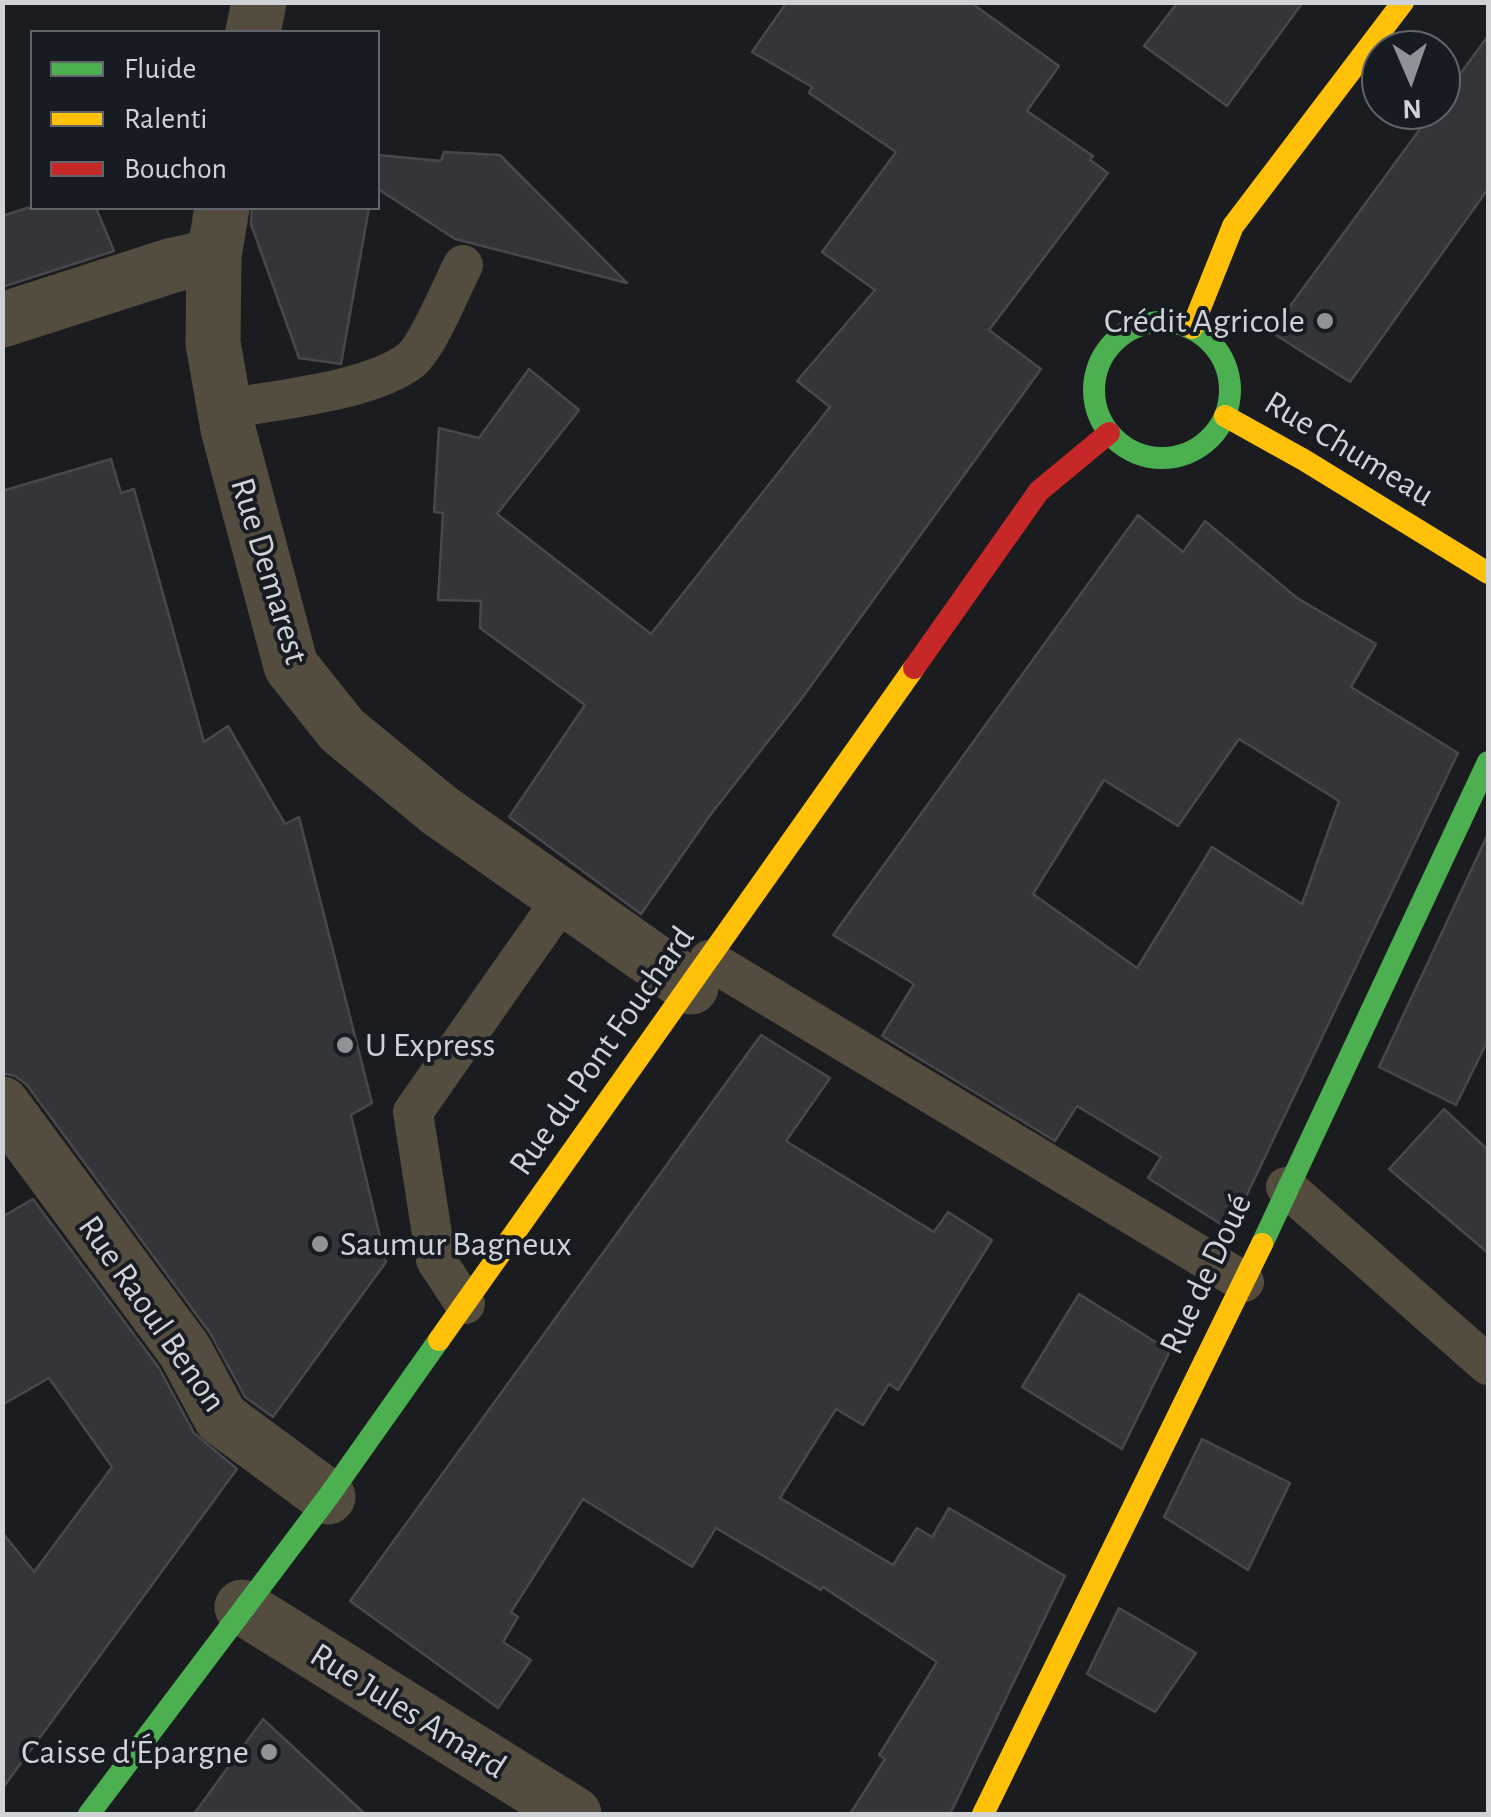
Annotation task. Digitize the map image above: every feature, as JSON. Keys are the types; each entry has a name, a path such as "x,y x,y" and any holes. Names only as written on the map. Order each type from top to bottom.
{"main road":[{"path":"1192,328 1233,226 1403,2"},
{"path":"1169,322 1192,328 1222,357 1229,375 1230,396 1225,416 1212,436 1194,450 1172,458 1149,458 1127,449 1109,434 1097,414 1093,392 1096,368 1108,348 1125,333 1146,324 1169,322"},
{"name":"Rue Chumeau","path":"1225,416 1488,573"},
{"name":"Rue du Pont Fouchard","path":"89,1814 242,1606 328,1497 1039,491 1109,434"},
{"name":"Rue de Doué","path":"983,1814 1244,1282 1488,762"}],"street":[{"path":"254,30 259,2"},
{"path":"2,320 173,265 218,232"},
{"name":"Rue Demarest","path":"218,232 212,342 224,409 291,666 342,730 439,810 563,898 700,973"},
{"name":"Rue Raoul Benon","path":"2,1104 186,1351 221,1418 328,1497"},
{"name":"Rue Jules Amard","path":"242,1606 574,1814"}],"lane":[{"path":"224,409 345,386 385,375 414,358 462,264"},
{"path":"465,1304 436,1260 413,1112 563,898"},
{"path":"700,973 1244,1282"},
{"path":"1286,1187 1488,1365"}],"building":[{"path":"787,2 970,2 1059,66 1027,111 1093,156 1090,160 1108,173 989,330 1041,369 641,914 509,817 585,705 480,628 481,601 438,600 443,513 434,512 439,428 479,438 529,369 579,410 497,514 651,634 830,407 797,381 875,290 822,252 896,152 809,93 812,87 752,52"},
{"path":"1178,2 1303,2 1227,106 1144,46"},
{"path":"1488,36 1488,189 1350,382 1271,332 1419,130 1461,130 1461,73"},
{"path":"444,152 500,155 627,283 455,239 380,190 380,155 441,161"},
{"path":"27,208 97,210 114,251 2,287 2,216"},
{"path":"252,210 369,210 341,364 299,358 251,224"},
{"path":"111,459 121,493 134,489 204,742 228,726 285,824 299,817 372,1103 351,1115 386,1262 273,1417 245,1397 210,1333 27,1085 2,1073 2,491"},
{"path":"1138,515 1183,552 1205,521 1297,598 1376,644 1351,687 1458,753 1230,1230 1148,1178 1161,1157 1077,1106 1055,1141 882,1036 914,984 833,935","holes":["1239,739 1339,801 1302,904 1212,847 1137,968 1033,894 1104,780 1178,826"]},
{"path":"1488,834 1488,1040 1456,1105 1379,1067"},
{"path":"761,1035 830,1078 786,1141 934,1232 948,1212 992,1240 898,1390 889,1384 863,1425 836,1409 780,1498 893,1565 917,1528 932,1537 949,1508 1065,1576 950,1814 850,1814 885,1759 879,1755 937,1662 823,1587 821,1590 716,1528 692,1567 583,1499 511,1612 518,1617 503,1642 531,1660 498,1708 350,1601"},
{"path":"1444,1109 1488,1150 1488,1253 1389,1169"},
{"path":"33,1199 159,1368 194,1433 237,1469 2,1789 2,1532 34,1572 112,1467 49,1378 2,1405 2,1217"},
{"path":"1079,1294 1170,1351 1122,1449 1022,1387"},
{"path":"1202,1439 1290,1483 1248,1570 1164,1517"},
{"path":"1119,1608 1196,1653 1155,1712 1087,1674"},
{"name":"Caisse d'Épargne","path":"263,1719 365,1814 194,1814"}],"traffic: fast":[{"path":"1162,322 1188,327 1210,342 1225,364 1230,390 1225,416 1210,438 1188,453 1162,458 1136,453 1114,438 1099,416 1094,390 1099,364 1114,342 1136,327 1162,322"},
{"path":"1262,1244 1488,762"},
{"path":"89,1814 328,1497 439,1340"}],"traffic: slow":[{"path":"1192,328 1233,226 1403,2"},
{"path":"1225,416 1488,573"},
{"path":"439,1340 914,668"},
{"path":"983,1814 1262,1244"}],"traffic: jam":[{"path":"914,668 1039,491 1109,433"}],"place":[{"name":"Crédit Agricole","path":"1325,321"},
{"name":"U Express","path":"345,1045"},
{"name":"Saumur Bagneux","path":"320,1244"},
{"name":"Caisse d'Épargne","path":"269,1752"}]}
